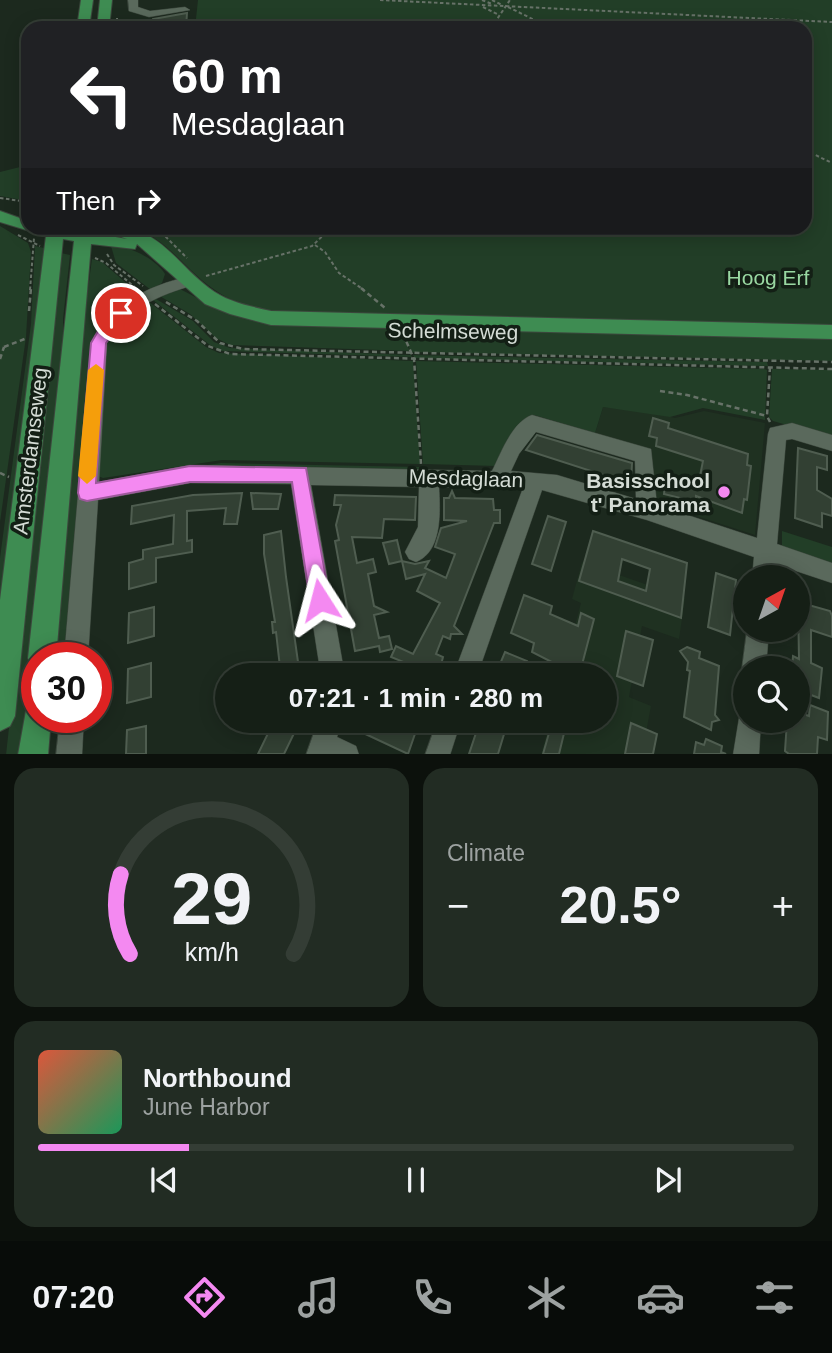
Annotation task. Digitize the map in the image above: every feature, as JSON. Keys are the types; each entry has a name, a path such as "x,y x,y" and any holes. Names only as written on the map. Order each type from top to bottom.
{"main road":[{"path":"84,21 87,0"},
{"path":"104,21 106,0"},
{"name":"Schelmseweg","path":"0,206 21,219"},
{"name":"Schelmseweg","path":"0,216 21,222"},
{"name":"Amsterdamseweg","path":"0,716 55,235"},
{"name":"Amsterdamseweg","path":"44,642 83,235"},
{"name":"Schelmseweg","path":"96,235 129,245 182,268"},
{"name":"Schelmseweg","path":"132,235 152,242 182,268 206,295 228,306 254,314 310,321 832,332"},
{"path":"33,754 35,733"}],"street":[{"path":"133,0 133,9 149,14 185,10"},
{"path":"149,14 149,21"},
{"path":"77,642 99,343 116,317 150,295 182,268"},
{"path":"498,479 512,449 532,423 644,455 647,512"},
{"path":"764,565 772,425 832,443"},
{"path":"416,552 425,544 428,533 425,471"},
{"name":"Mesdaglaan","path":"87,493 190,474 425,471 536,480 558,484 832,573"},
{"path":"299,474 331,663"},
{"path":"470,663 536,480"},
{"path":"69,754 71,733"},
{"path":"437,754 445,733"},
{"path":"746,754 748,733"},
{"path":"324,740 347,754"}],"path":[{"path":"380,0 812,21"},
{"path":"482,0 495,6"},
{"path":"492,0 537,21"},
{"path":"495,21 510,0"},
{"path":"477,5 499,15"},
{"path":"118,11 118,21"},
{"path":"812,21 832,22"},
{"path":"812,153 832,163"},
{"path":"0,198 21,201"},
{"path":"29,313 31,235"},
{"path":"165,235 180,248 182,268 272,260 315,244 324,235"},
{"path":"315,244 328,252 339,273 380,301 396,323 414,359 425,471"},
{"name":"Schelmseweg","path":"98,258 107,254 114,265 219,352 832,369"},
{"name":"Schelmseweg","path":"150,295 197,321 220,343 233,348 832,362"},
{"path":"4,347 27,338"},
{"path":"0,343 4,347"},
{"path":"0,359 4,347"},
{"path":"660,391 697,395 772,425 770,367"},
{"path":"0,473 9,477"}],"shaded area":[{"path":"603,407 651,412 675,418 704,411 765,423 755,535 650,501 647,449 595,433"},
{"path":"582,562 685,598 679,639 642,626 629,697 651,706 642,754 541,754 547,733 617,733 617,663 565,663 581,603 572,599"}],"green space":[{"name":"Hoog Erf","path":"198,0 832,0 832,328 273,313 241,304 219,293 149,235 812,235 812,21 196,21"},
{"path":"21,167 21,200 0,196 0,172"},
{"path":"0,226 28,243 31,252 26,337 0,522"},
{"path":"35,246 48,249 0,641 0,558 31,324"},
{"path":"111,246 133,251 155,263 165,274 162,283 151,290 116,263"},
{"path":"61,253 70,255 63,319 63,367 35,642 21,642 21,733 25,733 23,754 6,754"},
{"path":"92,259 102,262 141,296 105,322 70,642 52,642 75,386"},
{"path":"180,289 222,311 251,319 398,327 410,351 230,345 216,338 190,314 158,295"},
{"path":"156,299 193,321 214,342 230,348 412,357 222,351 210,345 153,300"},
{"path":"148,301 206,347 219,353 413,361 420,464 222,460 103,478 93,474 103,352 111,329"},
{"path":"400,327 832,336 832,361 411,352"},
{"path":"413,355 767,362 768,366 415,358"},
{"path":"416,361 764,369 767,370 765,420 703,408 670,417 603,407 595,433 534,415 497,466 423,464"},
{"path":"772,369 832,370 832,438 773,421 769,417"},
{"path":"221,463 419,467 419,471 102,484 102,481"},
{"path":"782,531 832,547 832,564 782,546"}],"building":[{"path":"187,13 186,21 153,19"},
{"path":"653,418 669,423 668,428 748,454 747,465 751,466 747,500 744,499 742,513 696,496 696,502 664,494 666,477 698,486 703,461 656,446 657,438 649,436"},
{"path":"537,435 632,463 631,484 526,450"},
{"path":"798,448 827,456 827,470 817,467 817,490 832,499 832,516 822,513 822,527 795,518"},
{"path":"452,491 455,498 493,499 494,510 500,510 500,523 494,523 454,626 462,634 451,634 450,639 443,636 436,654 443,657 441,663 406,663 391,657 396,646 413,654 440,603 417,591 425,574 406,579 402,561 415,564 429,561 425,568 446,578 455,554 435,547 441,528 467,521 444,520 444,498 449,498"},
{"path":"242,493 237,524 224,524 226,508 187,511 187,541 192,540 192,552 156,558 156,582 129,589 129,563 143,559 143,550 173,544 174,515 131,524 132,506 193,495"},
{"path":"251,493 281,494 278,509 253,509"},
{"path":"335,495 416,497 415,520 384,519 382,538 352,537 357,563 373,559 376,572 368,574 374,606 387,612 374,615 379,638 389,636 392,649 380,652 379,646 355,651 335,541 339,540 336,525 341,505 334,505"},
{"path":"548,516 566,522 551,571 532,564"},
{"path":"281,531 298,663 280,663 276,632 273,633 272,622 275,622 264,554 264,535"},
{"path":"593,531 687,563 681,618 579,581","holes":["622,559 650,569 646,591 618,581"]},
{"path":"397,540 402,561 389,564 383,543"},
{"path":"716,573 733,579 730,635 708,627"},
{"path":"524,595 552,606 550,614 578,626 581,613 594,619 582,663 554,663 532,652 534,643 511,633"},
{"path":"810,605 830,611 832,637 811,630 811,663 822,668 819,698 810,695 810,656 799,656 799,642 810,642"},
{"path":"154,607 154,636 128,643 129,613"},
{"path":"626,631 653,640 643,686 617,676"},
{"path":"687,647 700,652 699,658 719,666 715,715 719,720 712,722 711,730 684,717 690,671 687,670 688,662 680,651"},
{"path":"505,652 527,661 526,663 500,663"},
{"path":"151,663 151,697 127,703 128,669"},
{"path":"810,705 828,712 827,740 818,737 817,754 789,754 785,751 786,733 810,733"},
{"path":"631,723 657,734 653,754 625,754"},
{"path":"146,726 146,754 126,754 127,730"},
{"path":"268,733 294,733 284,754 258,754"},
{"path":"363,733 415,733 408,754"},
{"path":"476,733 504,733 498,754 469,754"},
{"path":"549,733 564,733 559,754 543,754"},
{"path":"706,739 722,746 721,752 726,754 694,754 696,742 704,745"}],"slow traffic":[{"path":"87,476 96,370"}],"place":[{"name":"Basisschool t' Panorama","path":"724,492"}],"route":[{"path":"121,313 109,325 99,343 87,493 190,474 299,474 320,600"}]}
